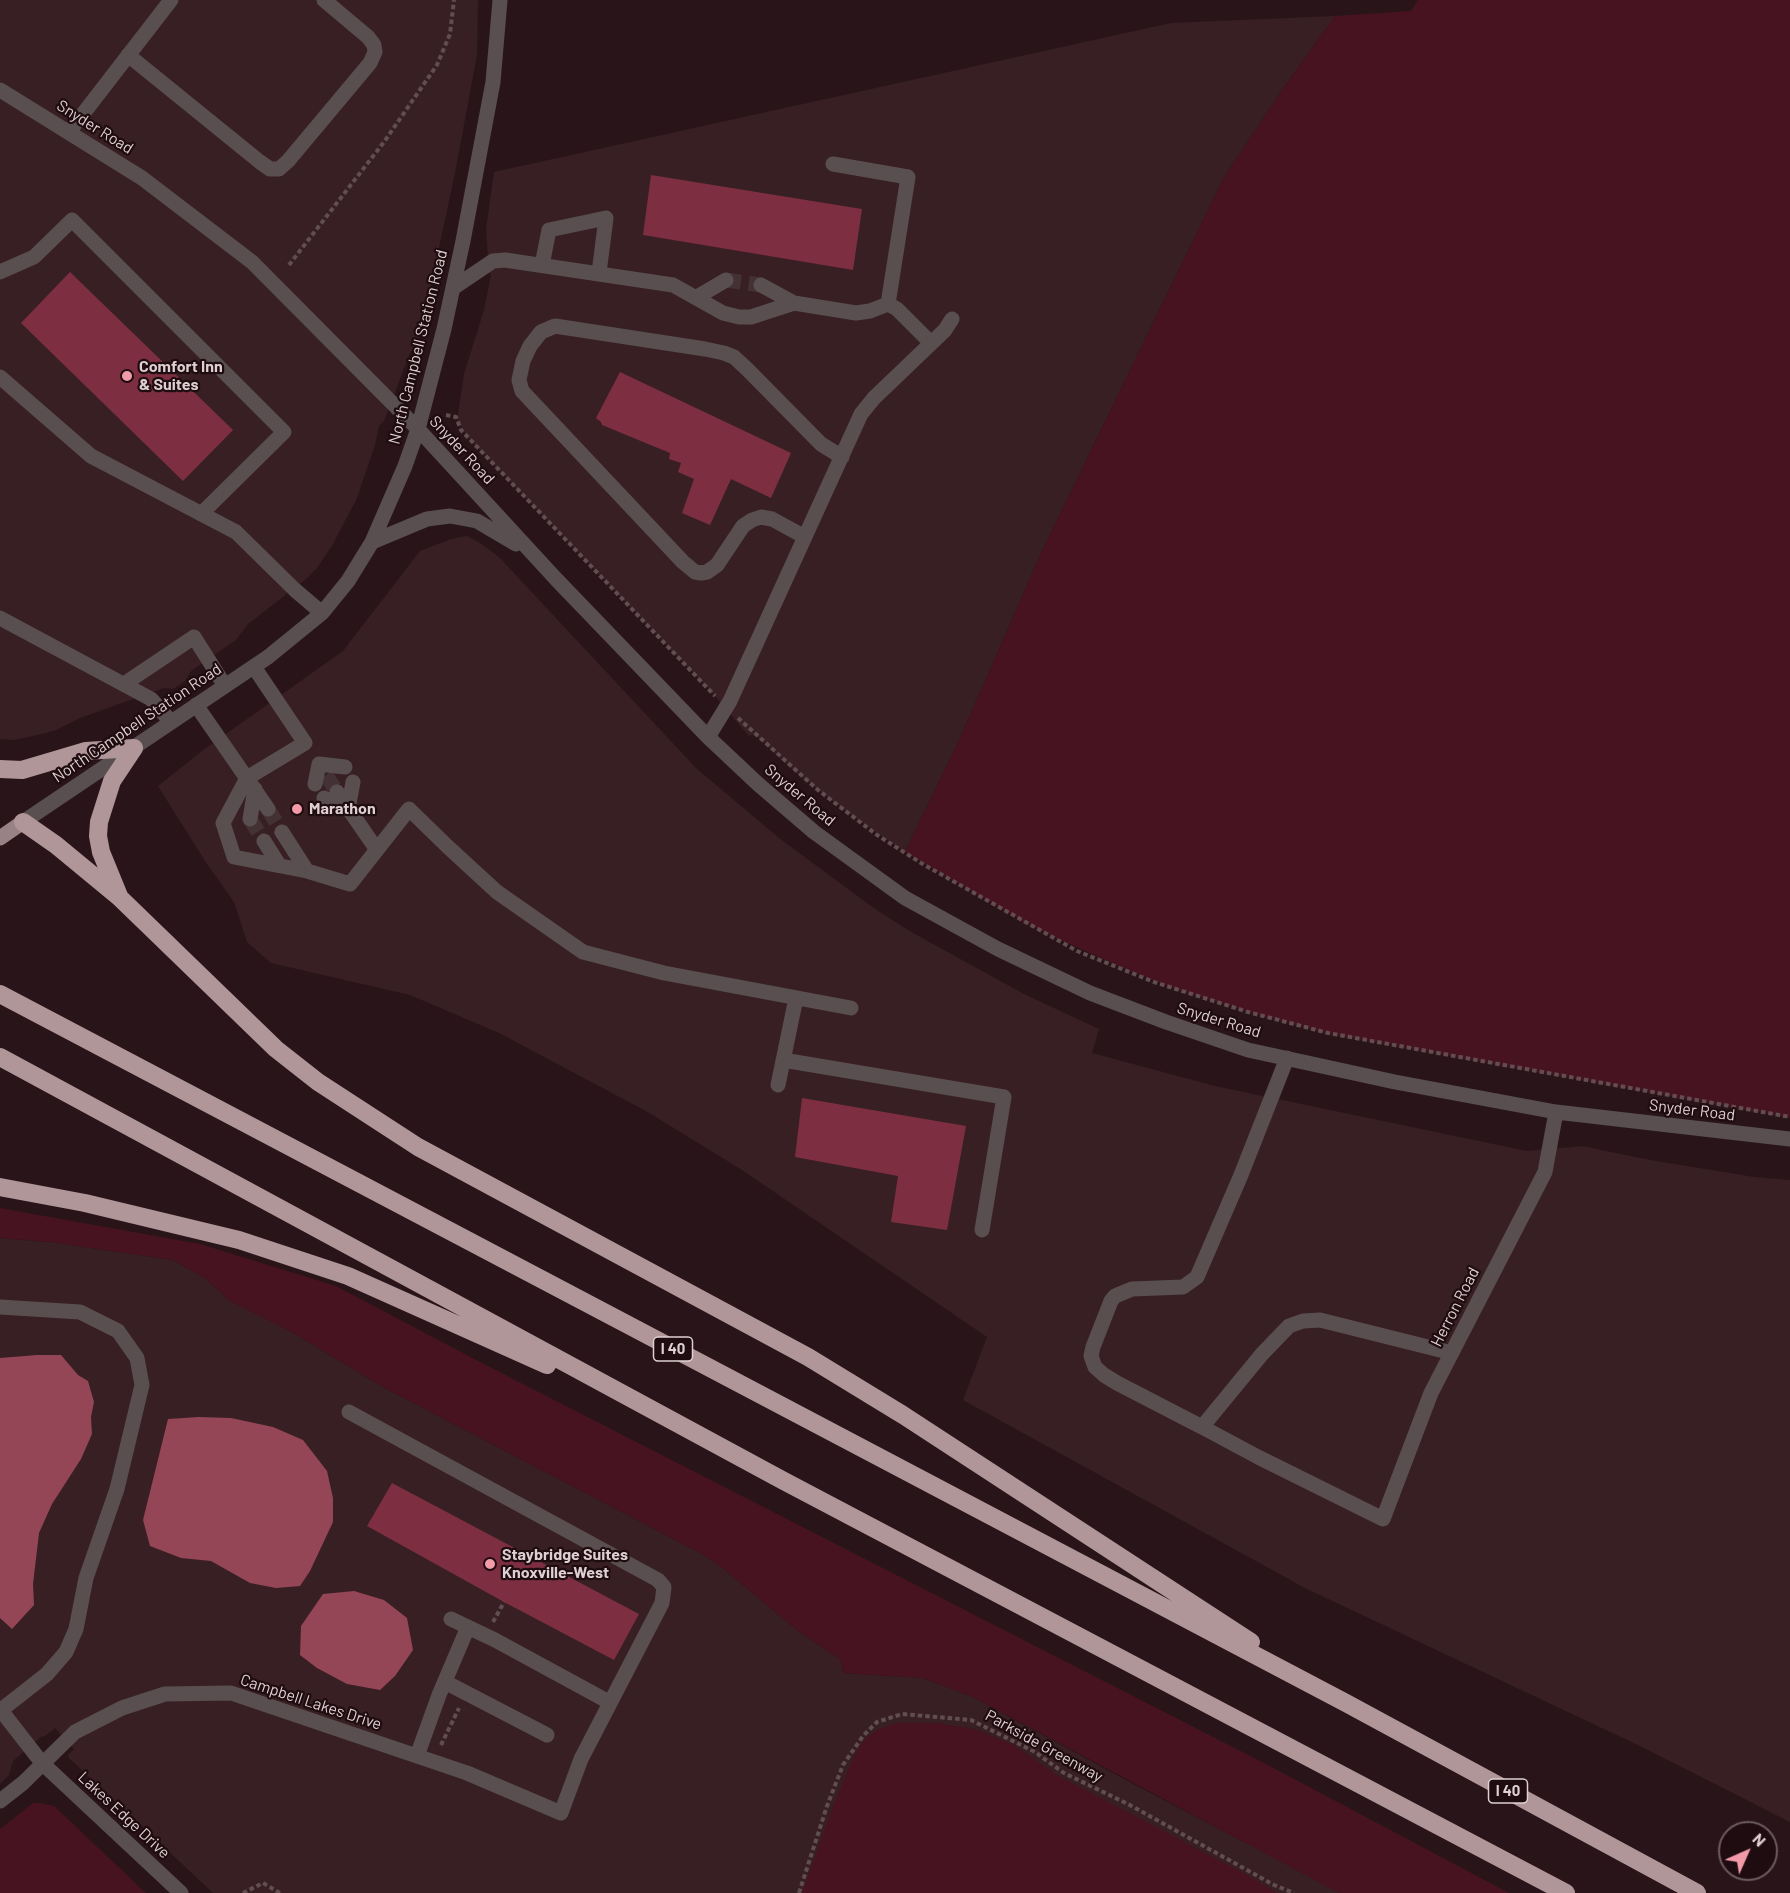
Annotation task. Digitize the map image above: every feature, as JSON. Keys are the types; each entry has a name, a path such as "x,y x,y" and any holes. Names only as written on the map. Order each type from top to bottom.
{"highway":[{"path":"0,769 22,770 86,751 134,748"},
{"path":"119,897 101,852 98,836 99,822 111,781 134,748"},
{"path":"23,822 56,845 119,897 276,1049 318,1082 418,1147 808,1357 894,1409 1346,1704"},
{"name":"I 40","path":"0,994 1346,1704 1697,1893"},
{"path":"0,1057 671,1420 1566,1893"},
{"path":"0,1187 85,1203 239,1240 348,1276 671,1420"}],"main road":[{"name":"North Campbell Station Road","path":"0,838 23,822"}],"street":[{"path":"69,132 171,0"},
{"path":"128,55 260,162 270,169 279,169 370,63 375,52 374,45 368,37 324,0"},
{"name":"North Campbell Station Road","path":"23,822 254,667 322,613 348,581 372,542 418,429 453,288 493,82 500,0"},
{"name":"Snyder Road","path":"0,90 142,178 252,262 418,429 536,557 708,737 814,832 905,898 998,949 1090,993 1166,1023 1248,1050 1395,1082 1556,1112 1790,1139"},
{"path":"833,164 908,177 888,304"},
{"path":"538,265 549,230 606,218 599,273"},
{"path":"0,272 34,257 72,220 284,432 201,514"},
{"path":"453,288 493,261 505,260 673,285 723,314 739,317 751,317 794,303"},
{"path":"697,297 726,280"},
{"path":"761,285 794,303 856,313 870,311 888,304"},
{"path":"888,304 897,309 931,343"},
{"path":"708,737 726,708 861,414 952,320"},
{"path":"805,537 771,519 761,517 743,526 717,565 707,572 695,572 522,391 519,380 523,361 530,346 541,332 555,326 724,353 734,357 747,369 821,444 842,457"},
{"path":"0,377 91,456 236,532 322,613"},
{"path":"372,542 427,519 450,516 477,521 490,527 536,557"},
{"path":"0,618 151,699 171,722"},
{"path":"124,684 194,637 225,686"},
{"path":"254,667 305,743 320,774 345,767"},
{"path":"196,705 268,809"},
{"path":"305,743 251,784 223,823 234,857 307,871 350,884 410,809 497,891 583,952 664,973 851,1008"},
{"path":"348,809 353,782"},
{"path":"250,819 251,784"},
{"path":"330,795 348,809 377,850"},
{"path":"282,832 307,871"},
{"path":"264,842 279,865"},
{"path":"778,1085 796,998"},
{"path":"1287,1058 1241,1175 1197,1277 1183,1287 1132,1289 1115,1296 1111,1301 1091,1356 1095,1367 1104,1375 1203,1427 1262,1354 1289,1326 1303,1321 1320,1320 1452,1353"},
{"path":"783,1060 1004,1097 982,1230"},
{"name":"Herron Road","path":"1203,1427 1383,1519 1431,1393 1545,1172 1556,1112"},
{"path":"0,1307 80,1312 117,1331 136,1358 142,1385 117,1490 86,1578 76,1629 66,1652 47,1674 1,1709"},
{"path":"348,1412 658,1580 664,1587 662,1603 609,1702 451,1619"},
{"path":"417,1756 468,1627"},
{"path":"445,1682 547,1735"},
{"name":"Campbell Lakes Drive","path":"0,1801 75,1732 122,1708 165,1694 231,1694 467,1773 561,1813 581,1759 609,1702"},
{"name":"Lakes Edge Drive","path":"1,1709 42,1763 181,1893"}],"path":[{"path":"289,265 384,142 437,65 450,34 454,0"},
{"path":"446,415 456,417 461,430 726,708 819,790 894,847 1077,951 1154,982 1248,1012 1328,1033 1790,1117"},
{"name":"Parkside Greenway","path":"799,1893 827,1806 843,1766 863,1736 877,1722 902,1714 971,1720 1035,1752 1064,1773 1128,1804 1274,1885 1294,1893"},
{"path":"243,1893 264,1883 279,1893"}],"shaded area":[{"path":"0,0 478,0 477,55 455,173 422,327 418,342 410,353 384,421 379,426 357,498 333,544 317,568 306,579 248,624 236,640 191,671 185,681 173,689 164,688 80,718 54,731 15,740 0,739"},
{"path":"1418,0 1790,0 1790,1118 1328,1034 1268,1018 1180,991 1028,925 905,852 960,738 1042,551 1224,177 1335,16 1411,11"},
{"path":"1335,16 1224,177 1042,551 960,738 905,852 844,810 795,772 754,734 749,736 713,694 471,441 457,421 464,374 484,310 491,275 486,229 494,172 1171,23"},
{"path":"467,536 499,557 696,768 779,838 875,909 913,933 1024,994 1099,1029 1092,1053 1215,1086 1527,1151 1582,1146 1754,1177 1790,1180 1790,1822 1640,1746 1305,1588 963,1400 987,1337 742,1170 646,1111 499,1033 410,995 271,963 247,942 234,902 158,786 202,751 343,651 420,551 451,539"},
{"path":"0,1208 200,1244 336,1286 1264,1763 1509,1893 1339,1893 973,1697 923,1678 844,1673 840,1659 798,1631 719,1565 702,1554 383,1387 290,1331 230,1301 205,1278 173,1260 50,1242 0,1238"},
{"path":"0,1238 50,1242 173,1260 205,1278 230,1301 290,1331 383,1387 702,1554 719,1565 798,1631 840,1659 844,1673 923,1678 973,1697 1342,1893 213,1893 69,1758 68,1755 74,1749 55,1728 13,1761 9,1775 0,1784"},
{"path":"61,1355 78,1375 88,1381 94,1402 91,1417 92,1434 81,1459 52,1504 39,1533 33,1584 34,1605 12,1629 0,1618 0,1358"},
{"path":"231,1418 273,1427 303,1440 327,1471 333,1498 333,1522 310,1571 300,1586 276,1588 250,1583 211,1561 181,1558 150,1546 143,1520 168,1419"},
{"path":"354,1591 384,1600 407,1618 413,1650 395,1676 380,1690 347,1684 317,1668 300,1655 301,1626 323,1594"},
{"path":"897,1723 937,1723 974,1729 1012,1744 1057,1775 1277,1893 802,1893 832,1809 857,1750 866,1738 879,1729"},
{"path":"33,1803 54,1806 146,1893 0,1893 0,1829"}],"building":[{"path":"651,175 862,209 853,270 643,235"},
{"name":"Comfort Inn & Suites","path":"70,272 233,430 183,481 21,323"},
{"path":"620,372 791,453 771,498 731,479 710,525 682,513 694,479 678,472 681,463 669,459 670,453 602,425 596,418"},
{"path":"802,1098 966,1126 947,1230 891,1222 898,1176 795,1157"},
{"name":"Staybridge Suites Knoxville-West","path":"392,1483 639,1614 614,1660 367,1526"}],"tunnel":[{"path":"726,280 761,285"},
{"path":"326,775 337,792"},
{"path":"268,809 282,832"},
{"path":"250,819 264,841"}],"place":[{"name":"Comfort Inn & Suites","path":"127,376"},
{"name":"Marathon","path":"297,809"},
{"name":"Staybridge Suites Knoxville-West","path":"490,1564"}]}
